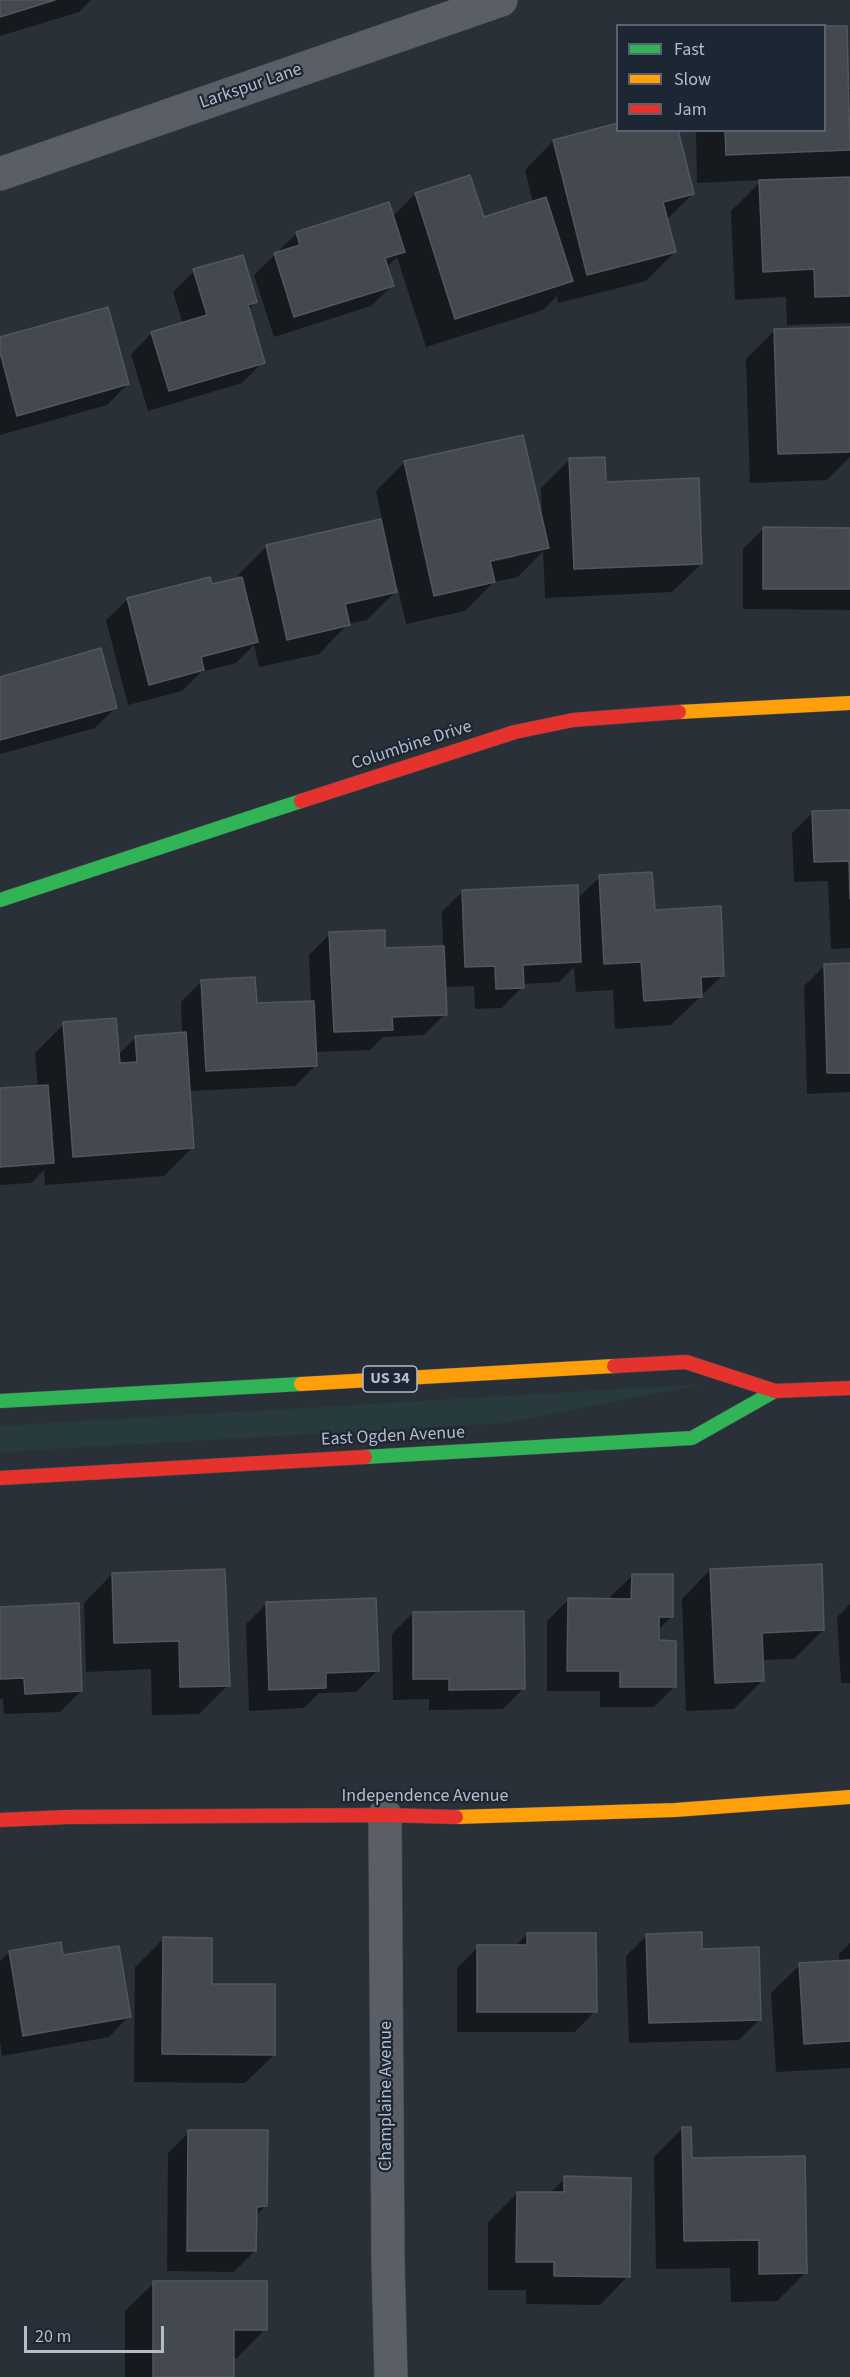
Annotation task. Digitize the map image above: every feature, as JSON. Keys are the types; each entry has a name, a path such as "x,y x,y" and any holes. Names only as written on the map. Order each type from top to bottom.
{"street":[{"name":"Larkspur Lane","path":"0,174 501,0"},
{"name":"Columbine Drive","path":"0,900 515,732 573,720 627,715 850,703"},
{"name":"East Ogden Avenue","path":"0,1401 686,1362 775,1391 850,1388"},
{"name":"East Ogden Avenue","path":"0,1478 692,1438 775,1391"},
{"name":"Independence Avenue","path":"0,1820 67,1817 450,1816 675,1810 850,1797"},
{"name":"Champlaine Avenue","path":"386,1815 388,2248 391,2377"}],"green space":[{"path":"706,1384 504,1423 0,1452 0,1426"}],"building":[{"path":"0,0 55,0 0,17"},
{"path":"826,26 847,26 850,150 726,155 725,132 826,132"},
{"path":"616,124 616,132 678,132 694,194 663,202 676,252 587,275 553,140"},
{"path":"470,175 484,217 546,197 573,281 455,319 415,193"},
{"path":"850,177 850,296 815,297 814,269 763,272 759,180"},
{"path":"389,202 405,252 385,258 394,286 294,317 274,253 300,245 296,232"},
{"path":"243,255 257,302 248,305 265,363 169,391 151,332 207,315 193,269"},
{"path":"108,307 129,384 17,416 0,352 0,337"},
{"path":"850,327 850,452 778,454 774,329"},
{"path":"523,435 549,548 490,561 495,582 434,596 404,461"},
{"path":"605,457 606,482 699,478 702,564 574,569 569,458"},
{"path":"381,519 397,592 345,604 350,625 287,640 266,545"},
{"path":"763,527 850,528 850,589 763,589"},
{"path":"210,577 212,584 242,577 258,642 201,657 204,670 149,685 127,598"},
{"path":"101,648 117,708 0,740 0,677"},
{"path":"850,810 850,899 849,861 814,862 812,811"},
{"path":"652,872 655,910 721,906 724,976 701,977 702,997 644,1001 641,962 604,964 599,875"},
{"path":"578,885 581,962 523,965 524,988 496,989 495,966 465,967 462,890"},
{"path":"385,930 385,948 444,946 447,1015 392,1017 393,1030 334,1032 329,932"},
{"path":"850,963 850,1073 827,1073 824,964"},
{"path":"255,977 257,1003 314,1001 317,1066 206,1071 201,980"},
{"path":"116,1018 120,1063 137,1062 135,1036 186,1032 194,1148 73,1157 63,1022"},
{"path":"48,1085 54,1163 0,1167 0,1088"},
{"path":"822,1564 824,1630 762,1633 764,1681 715,1683 710,1569"},
{"path":"225,1569 230,1686 180,1687 179,1641 114,1643 112,1573"},
{"path":"632,1574 673,1574 673,1617 659,1617 659,1640 676,1641 676,1687 620,1687 620,1671 567,1671 568,1598 631,1599"},
{"path":"376,1598 379,1671 326,1673 326,1688 269,1690 266,1602"},
{"path":"79,1603 82,1691 25,1694 24,1678 0,1679 0,1607"},
{"path":"524,1611 525,1689 449,1690 449,1679 413,1679 413,1612"},
{"path":"702,1932 702,1949 759,1947 761,2020 649,2023 646,1934"},
{"path":"527,1933 596,1933 597,2012 477,2012 477,1945 527,1945"},
{"path":"163,1937 212,1938 212,1984 275,1984 275,2055 162,2054"},
{"path":"61,1942 63,1955 119,1946 131,2017 23,2036 9,1951"},
{"path":"850,1960 850,2041 804,2044 799,1963"},
{"path":"682,2127 691,2127 692,2158 805,2156 807,2273 759,2274 759,2240 684,2241"},
{"path":"188,2130 268,2130 267,2206 257,2207 256,2251 187,2251"},
{"path":"564,2176 631,2178 630,2277 554,2276 554,2262 516,2262 517,2192 564,2192"},
{"path":"153,2281 267,2281 267,2330 234,2330 234,2377 153,2377"}],"traffic: fast":[{"path":"0,900 301,801"},
{"path":"0,1401 301,1384"},
{"path":"365,1457 692,1438 775,1391"}],"traffic: slow":[{"path":"679,712 850,703"},
{"path":"301,1384 614,1366"},
{"path":"456,1817 675,1810 850,1797"}],"traffic: jam":[{"path":"301,801 515,732 573,720 679,712"},
{"path":"614,1366 686,1362 775,1391 850,1388"},
{"path":"0,1478 365,1457"},
{"path":"0,1820 67,1817 385,1815 456,1817"}]}
